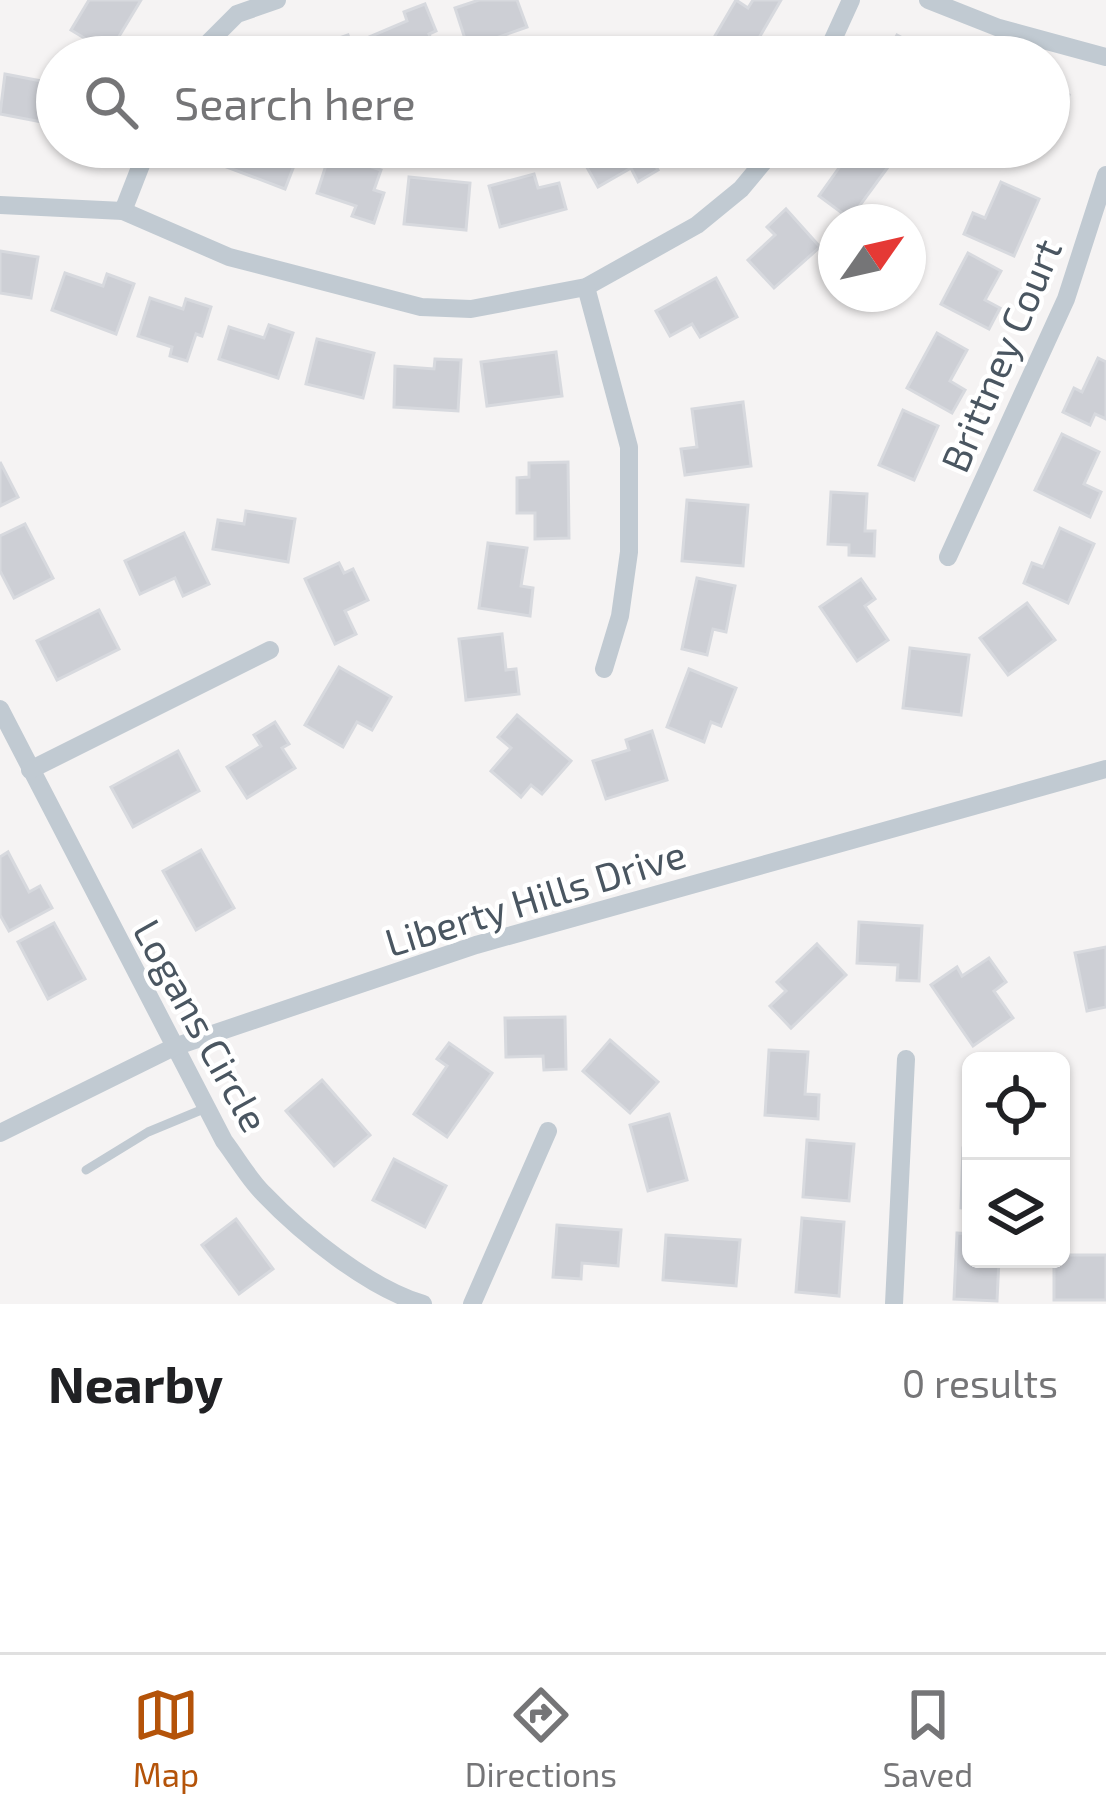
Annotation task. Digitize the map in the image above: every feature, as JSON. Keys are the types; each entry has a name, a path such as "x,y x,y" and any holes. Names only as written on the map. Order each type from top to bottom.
{"street":[{"path":"209,36 230,7 277,0"},
{"path":"834,36 850,0"},
{"path":"928,0 1029,36"},
{"path":"1070,47 1106,57"},
{"path":"123,211 140,168"},
{"path":"0,205 123,211 229,257 421,307 471,309 586,286 697,225 758,168"},
{"name":"Brittney Court","path":"948,557 1066,299 1106,175"},
{"path":"586,286 629,447 628,552 620,616 604,669"},
{"path":"29,770 270,650"},
{"name":"Logans Circle","path":"0,710 224,1141 262,1193 353,1269 423,1304"},
{"name":"Liberty Hills Drive","path":"0,1133 174,1047 476,945 1106,769"},
{"path":"894,1304 906,1059"},
{"path":"472,1304 548,1131"}],"lane":[{"path":"86,1170 148,1132 206,1108"}],"building":[{"path":"89,0 141,0 119,36 81,36 71,30"},
{"path":"479,0 517,0 527,27 502,36 464,36 455,8"},
{"path":"736,0 748,8 753,0 781,0 760,36 715,36"},
{"path":"425,4 436,31 430,36 371,36 407,21 404,12"},
{"path":"5,74 36,80 36,121 0,114"},
{"path":"230,168 293,168 285,189"},
{"path":"325,168 381,170 374,190 384,193 374,223 352,216 356,206 317,193"},
{"path":"587,168 631,168 598,187"},
{"path":"631,168 657,168 658,170 638,182"},
{"path":"839,168 887,168 861,204 830,204 819,196"},
{"path":"534,174 538,188 559,183 566,209 500,227 489,186"},
{"path":"409,177 470,183 466,230 404,224"},
{"path":"1001,182 1039,199 1014,256 964,234 973,213 985,218"},
{"path":"786,209 818,245 774,288 748,260 775,235 767,227"},
{"path":"0,251 38,257 31,298 0,293"},
{"path":"968,253 1001,271 985,300 1000,308 989,329 941,304"},
{"path":"65,273 103,286 107,274 134,284 116,334 52,310"},
{"path":"716,278 737,317 700,337 692,324 670,336 656,311"},
{"path":"150,298 183,309 186,299 211,307 187,361 170,356 172,347 138,336"},
{"path":"269,325 293,333 278,378 219,359 229,327 264,338"},
{"path":"937,333 967,350 950,381 965,390 952,413 907,388"},
{"path":"317,339 374,353 363,398 306,384"},
{"path":"556,352 562,396 487,406 481,362"},
{"path":"1098,358 1106,362 1106,419 1095,414 1090,425 1063,412 1074,388 1082,392"},
{"path":"435,359 461,360 458,411 394,407 395,366 434,369"},
{"path":"743,402 751,466 685,475 681,449 697,447 692,409"},
{"path":"903,410 938,426 914,480 879,465"},
{"path":"1062,434 1099,452 1084,484 1101,492 1090,517 1035,490"},
{"path":"0,462 18,497 0,506"},
{"path":"568,462 569,538 535,539 535,513 517,513 517,478 529,477 529,463"},
{"path":"831,492 867,494 865,531 875,531 874,556 849,555 849,545 828,544"},
{"path":"687,500 748,505 743,566 682,561"},
{"path":"246,511 295,519 288,562 213,549 218,520 244,524"},
{"path":"25,524 53,578 14,598 0,571 0,536"},
{"path":"1060,528 1094,544 1068,603 1024,583 1032,563 1043,567"},
{"path":"184,533 209,584 183,596 175,578 140,594 125,561"},
{"path":"488,543 527,548 521,586 533,588 530,616 479,608"},
{"path":"339,563 344,573 353,569 368,600 345,611 356,634 335,644 305,579"},
{"path":"697,578 735,586 726,632 713,629 707,655 682,649"},
{"path":"861,579 875,599 865,606 888,640 857,661 820,607"},
{"path":"1027,603 1055,640 1008,675 980,638"},
{"path":"99,610 119,649 57,680 37,641"},
{"path":"502,634 506,670 516,669 519,694 466,700 459,639"},
{"path":"910,648 969,655 961,715 903,708"},
{"path":"339,667 391,697 372,730 357,722 343,747 305,725"},
{"path":"689,669 736,688 721,726 711,722 704,742 667,727"},
{"path":"517,715 571,761 542,794 531,785 521,797 491,771 511,748 498,737"},
{"path":"275,722 289,744 282,748 295,768 247,798 227,767 261,746 254,735"},
{"path":"652,731 667,780 606,799 593,761 629,750 626,740"},
{"path":"178,751 199,791 133,827 111,787"},
{"path":"201,850 234,908 196,930 163,871"},
{"path":"8,852 29,892 40,886 52,908 9,931 0,915 0,857"},
{"path":"859,922 922,926 919,981 897,980 898,965 857,963"},
{"path":"54,923 85,979 48,999 18,942"},
{"path":"817,944 846,975 791,1028 770,1006 786,991 777,982"},
{"path":"1106,947 1106,1007 1087,1011 1075,953"},
{"path":"989,958 1006,982 994,991 1013,1018 973,1046 931,985 957,967 962,976"},
{"path":"565,1017 566,1069 544,1070 543,1056 506,1057 505,1018"},
{"path":"610,1040 658,1082 630,1113 583,1071"},
{"path":"449,1043 492,1073 447,1137 414,1114 447,1066 437,1059"},
{"path":"769,1050 808,1052 805,1094 819,1095 818,1119 765,1115"},
{"path":"322,1080 370,1135 334,1166 286,1111"},
{"path":"669,1114 687,1180 648,1191 630,1125"},
{"path":"807,1140 854,1144 849,1201 803,1197"},
{"path":"394,1159 446,1186 425,1227 373,1200"},
{"path":"802,1218 844,1222 839,1296 796,1292"},
{"path":"236,1219 273,1269 239,1294 202,1245"},
{"path":"557,1225 621,1230 618,1266 582,1263 581,1279 553,1277"},
{"path":"957,1233 962,1233 962,1268 999,1268 997,1301 954,1299"},
{"path":"666,1235 740,1240 736,1286 663,1280"},
{"path":"1070,1255 1106,1255 1106,1300 1054,1300 1054,1268 1070,1268"}]}
